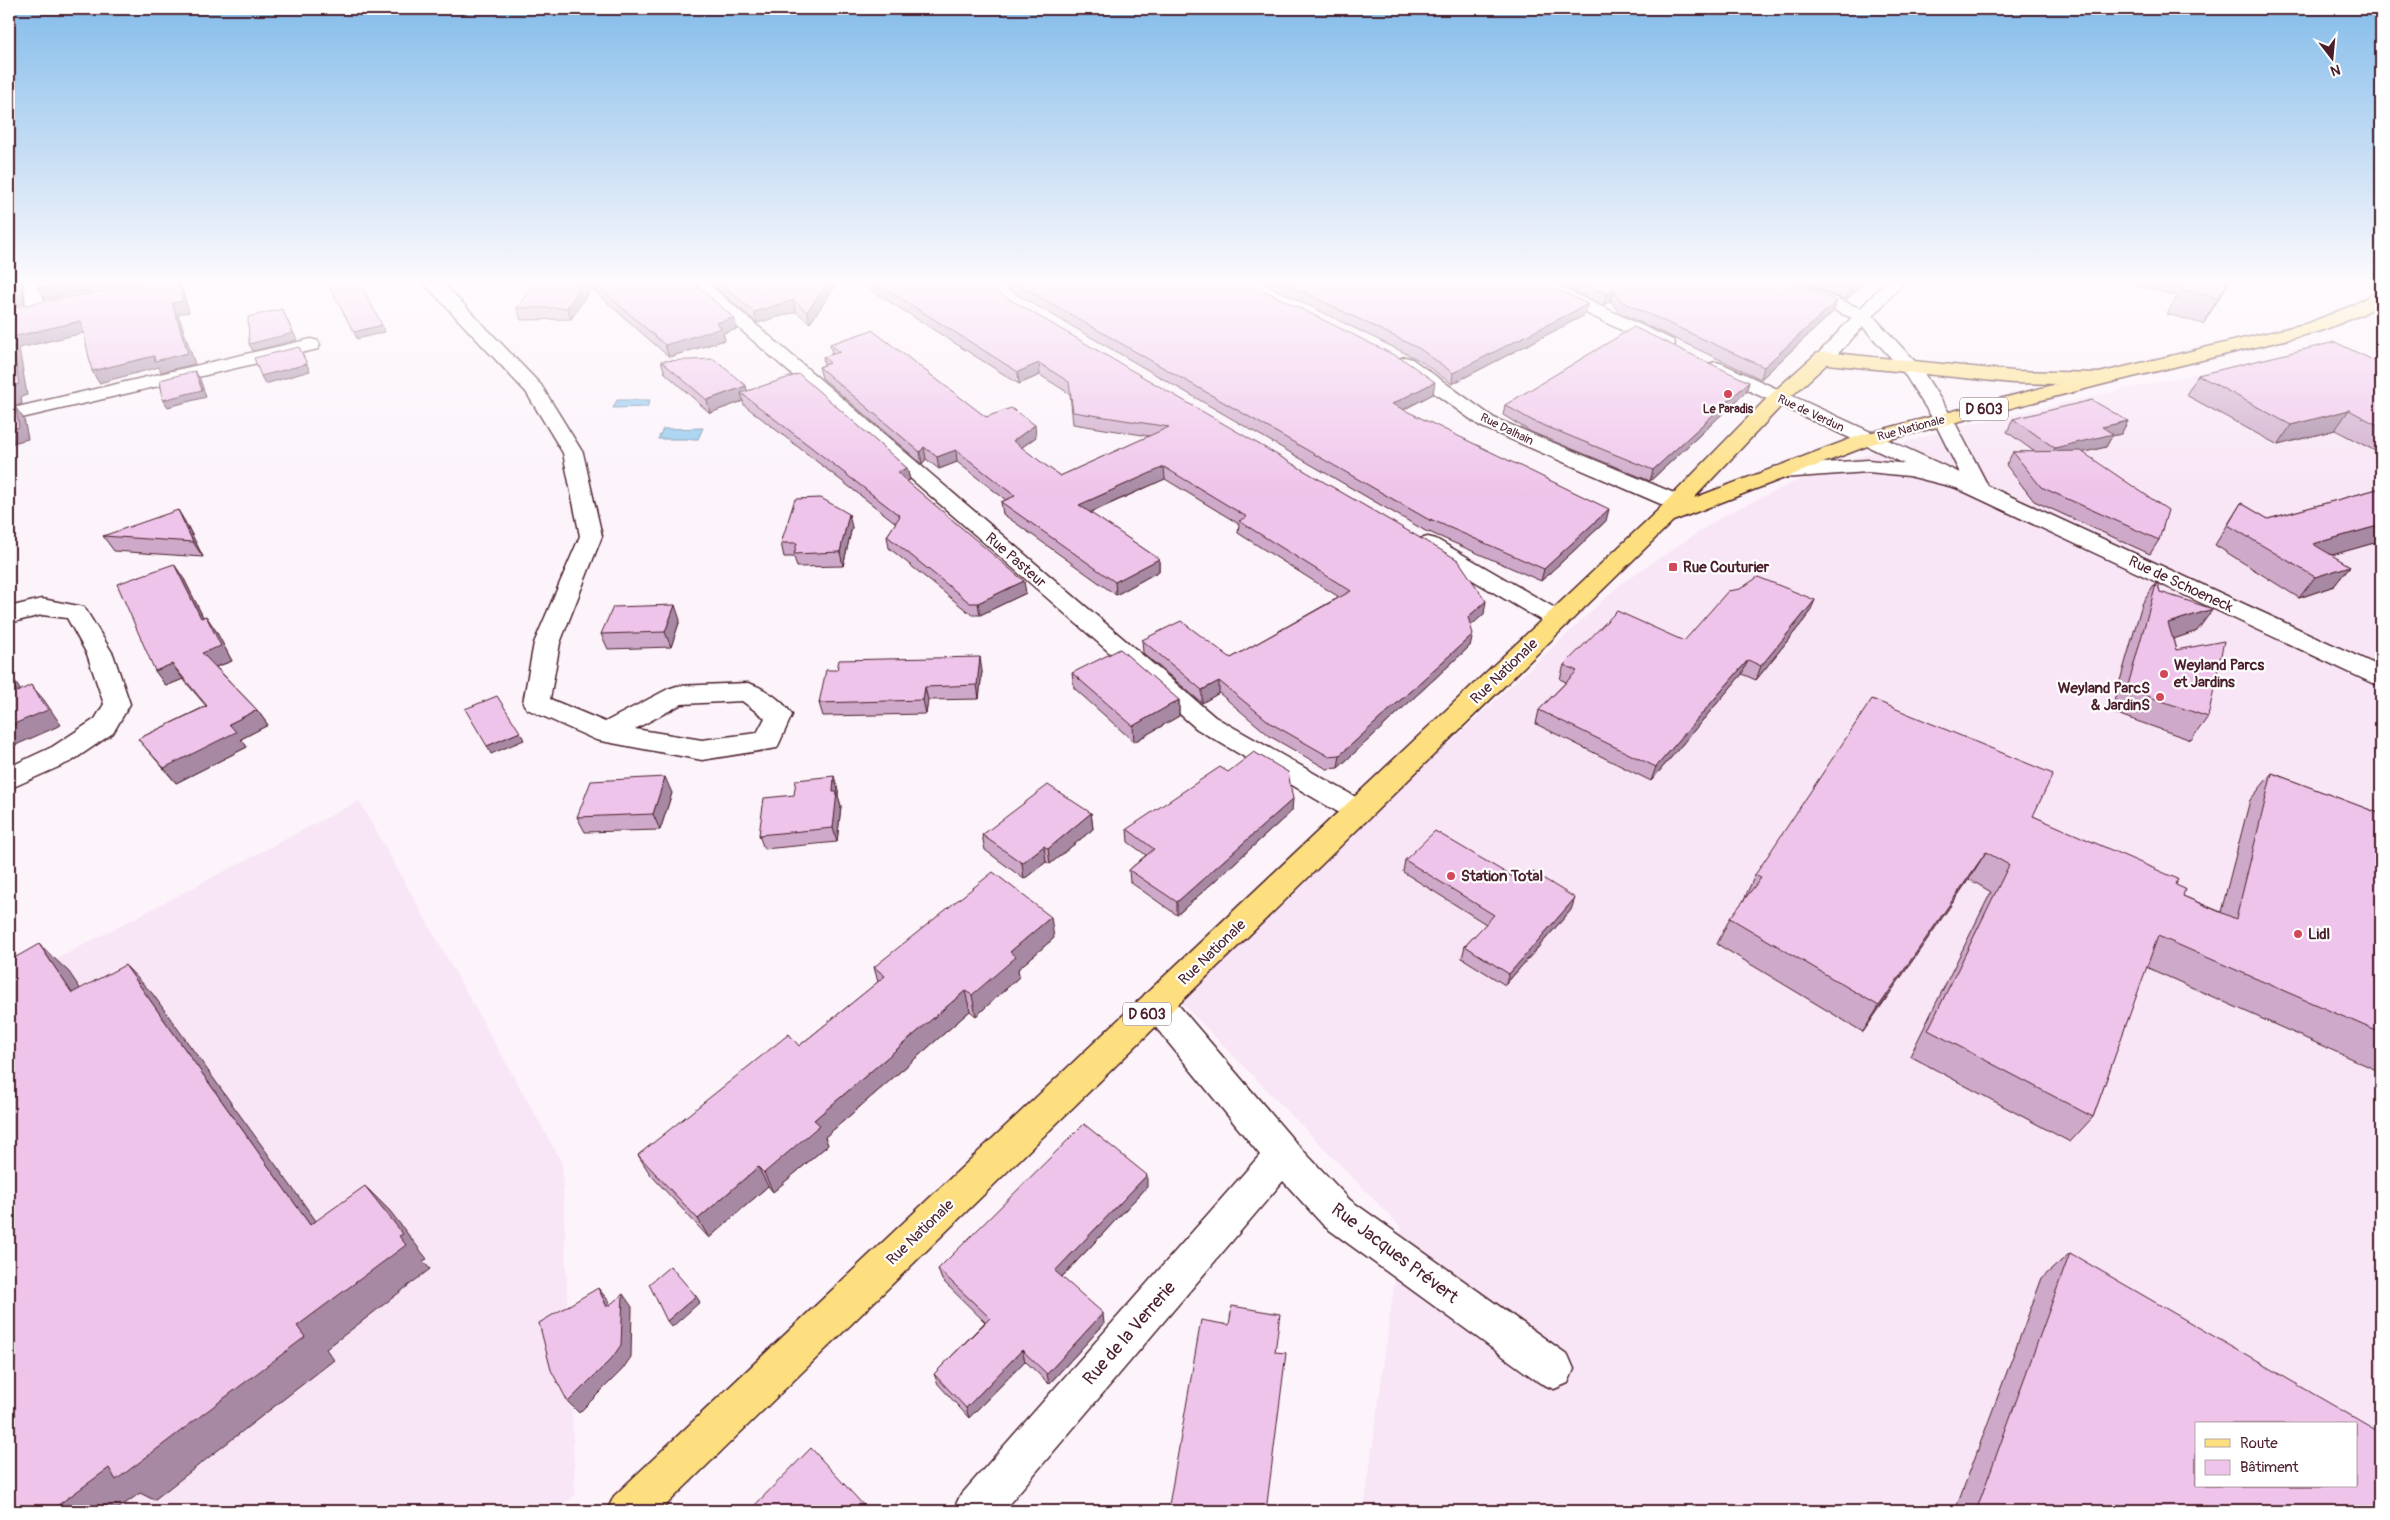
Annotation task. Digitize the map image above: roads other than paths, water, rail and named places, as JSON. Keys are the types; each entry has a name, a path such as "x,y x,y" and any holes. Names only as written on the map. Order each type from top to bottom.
{"main road":[{"name":"D 603","path":"1823,358 2014,377 2099,379 2211,352"},
{"name":"Rue Nationale","path":"629,1511 1672,510 1778,398 1823,358"},
{"name":"Rue Nationale","path":"1672,510 1868,440 2099,379"}],"street":[{"path":"9,416 282,352"},
{"path":"498,352 534,389 574,453 591,536 547,643 536,703 606,733 702,750 767,741 779,715 748,692 678,695 606,733"},
{"name":"Rue Pasteur","path":"776,352 1206,723 1358,811"},
{"name":"Rue Nationale","path":"1823,358 1829,352"},
{"path":"1896,352 1910,367 1943,419 1973,488"},
{"name":"Rue Dalhain","path":"1385,354 1411,366 1487,422 1672,510"},
{"name":"Rue de Verdun","path":"1699,360 1973,488"},
{"name":"Rue de Schoeneck","path":"1782,472 1868,466 1909,470 1973,488 2381,677"},
{"path":"1412,535 1558,620"},
{"path":"9,615 42,607 75,612 100,654 117,704 104,726 62,754 9,779"},
{"name":"Rue Jacques Prévert","path":"1157,1004 1284,1154 1337,1213 1554,1369"},
{"name":"Rue de la Verrerie","path":"975,1511 1284,1154"}],"water":[{"path":"617,400 650,400 647,407 613,408"},
{"path":"703,428 698,439 658,439 663,429"}],"place":[{"name":"Le Paradis","path":"1728,394"},
{"name":"Rue Couturier","path":"1673,567"},
{"name":"Weyland Parcs et Jardins","path":"2164,674"},
{"name":"Weyland ParcS & JardinS","path":"2160,697"},
{"name":"Station Total","path":"1451,876"},
{"name":"Lidl","path":"2298,934"}]}
